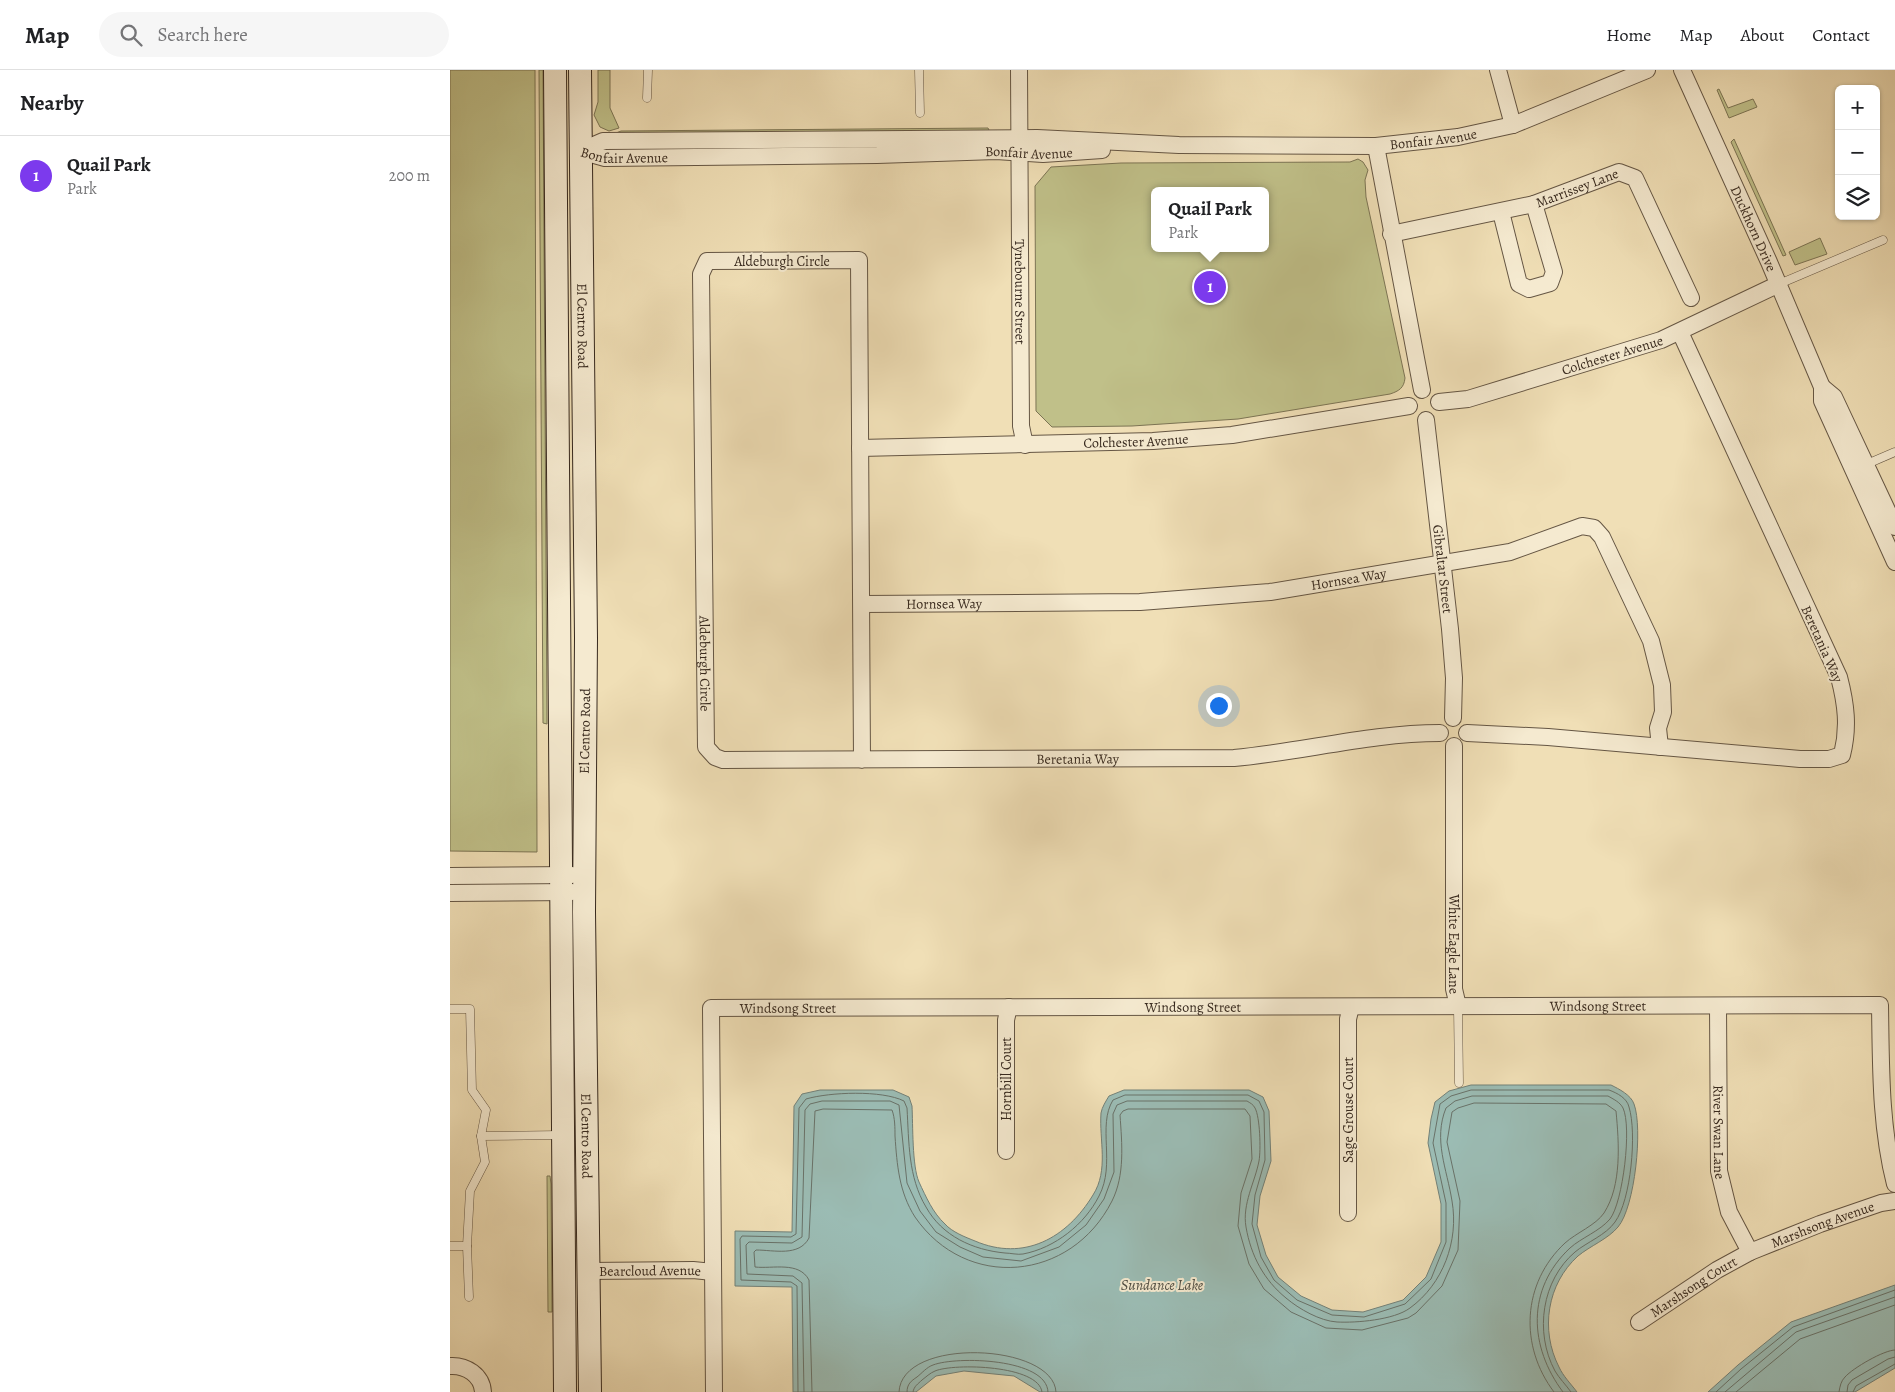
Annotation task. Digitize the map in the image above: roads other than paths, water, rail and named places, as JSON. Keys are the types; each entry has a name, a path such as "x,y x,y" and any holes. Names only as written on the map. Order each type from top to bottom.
{"main road":[{"name":"El Centro Road","path":"555,70 565,1392"},
{"name":"El Centro Road","path":"580,70 586,638 584,884 590,1392"}],"street":[{"name":"Tynebourne Street","path":"1019,70 1021,426 1025,445"},
{"path":"1498,70 1513,125"},
{"name":"Bonfair Avenue","path":"580,151 605,158 877,155 1019,145 1376,146 1458,137 1513,125 1647,70"},
{"name":"Duckhorn Drive","path":"1682,70 1779,284 1822,387 1822,401 1895,562"},
{"path":"1376,146 1391,234 1422,390"},
{"name":"Marrissey Lane","path":"1391,234 1534,204 1619,172 1635,178 1691,298"},
{"path":"1501,212 1519,284 1529,288 1550,283 1554,272 1534,204"},
{"name":"Aldeburgh Circle","path":"715,757 706,747 701,274 707,261 859,260 862,760"},
{"name":"Colchester Avenue","path":"1439,402 1468,399 1661,340 1779,284"},
{"name":"Beretania Way","path":"1467,733 1770,757 1829,759 1842,755 1846,736 1845,699 1838,677 1680,332"},
{"name":"Duckhorn Drive","path":"1822,387 1834,397 1895,527"},
{"path":"1422,390 1433,393 1439,402 1435,416 1426,420 1416,418 1409,406 1411,397 1422,390"},
{"name":"Colchester Avenue","path":"860,448 1153,441 1232,435 1409,406"},
{"name":"Gibraltar Street","path":"1426,420 1454,678 1453,718"},
{"name":"Hornsea Way","path":"862,604 1140,602 1205,599 1270,592 1510,552 1582,526 1594,528 1602,537 1651,641 1657,658 1662,685 1663,712 1658,728 1660,747"},
{"path":"1453,718 1464,725 1467,733 1464,741 1454,746 1444,742 1440,733 1445,722 1453,718"},
{"name":"Beretania Way","path":"715,757 723,760 1234,758 1268,755 1366,740 1440,733"},
{"name":"White Eagle Lane","path":"1454,746 1454,989 1458,1006"},
{"path":"450,876 584,884"},
{"path":"450,893 560,884"},
{"name":"Windsong Street","path":"714,1392 711,1008 1880,1005 1881,1093 1884,1127 1895,1184"},
{"name":"Sage Grouse Court","path":"1348,1213 1348,1019 1351,1006"},
{"name":"River Swan Lane","path":"1718,1006 1719,1171 1729,1212 1750,1252"},
{"name":"Hornbill Court","path":"1006,1152 1006,1020 1010,1007"},
{"name":"Marshsong Avenue","path":"1750,1252 1812,1226 1881,1203 1895,1201"},
{"name":"Marshsong Court","path":"1639,1322 1717,1270 1750,1252"},
{"name":"Bearcloud Avenue","path":"588,1271 693,1270 713,1272"},
{"path":"450,1366 461,1366 471,1370 482,1384 483,1392"}],"lane":[{"path":"647,98 648,70"},
{"path":"919,70 920,113"},
{"path":"1779,284 1883,240"},
{"path":"1867,464 1895,452"},
{"path":"1458,1006 1459,1083"},
{"path":"450,1009 470,1009 472,1090 486,1110 481,1136 485,1162 470,1191 467,1246 469,1297"},
{"path":"481,1136 562,1135"},
{"path":"450,1246 467,1246"}],"water":[{"name":"Sundance Lake","path":"1471,1085 1611,1085 1628,1095 1634,1104 1638,1131 1636,1167 1629,1203 1624,1217 1614,1231 1578,1256 1568,1267 1559,1280 1550,1308 1548,1323 1553,1353 1565,1377 1577,1392 1040,1392 1014,1376 964,1371 936,1376 916,1392 793,1392 792,1287 735,1286 735,1231 792,1232 794,1106 802,1094 820,1090 893,1090 909,1097 912,1106 914,1156 917,1175 933,1210 948,1227 959,1234 993,1247 1010,1249 1027,1247 1043,1242 1057,1234 1082,1210 1093,1195 1101,1175 1102,1165 1101,1113 1109,1096 1124,1090 1249,1090 1263,1097 1269,1111 1271,1161 1260,1196 1257,1225 1266,1255 1278,1277 1301,1296 1332,1310 1363,1312 1403,1300 1426,1277 1441,1242 1441,1204 1428,1143 1431,1119 1435,1102 1449,1091"},
{"path":"1895,1285 1895,1368 1855,1392 1708,1392 1791,1322"}],"place":[{"name":"Quail Park","path":"1210,287"}]}
